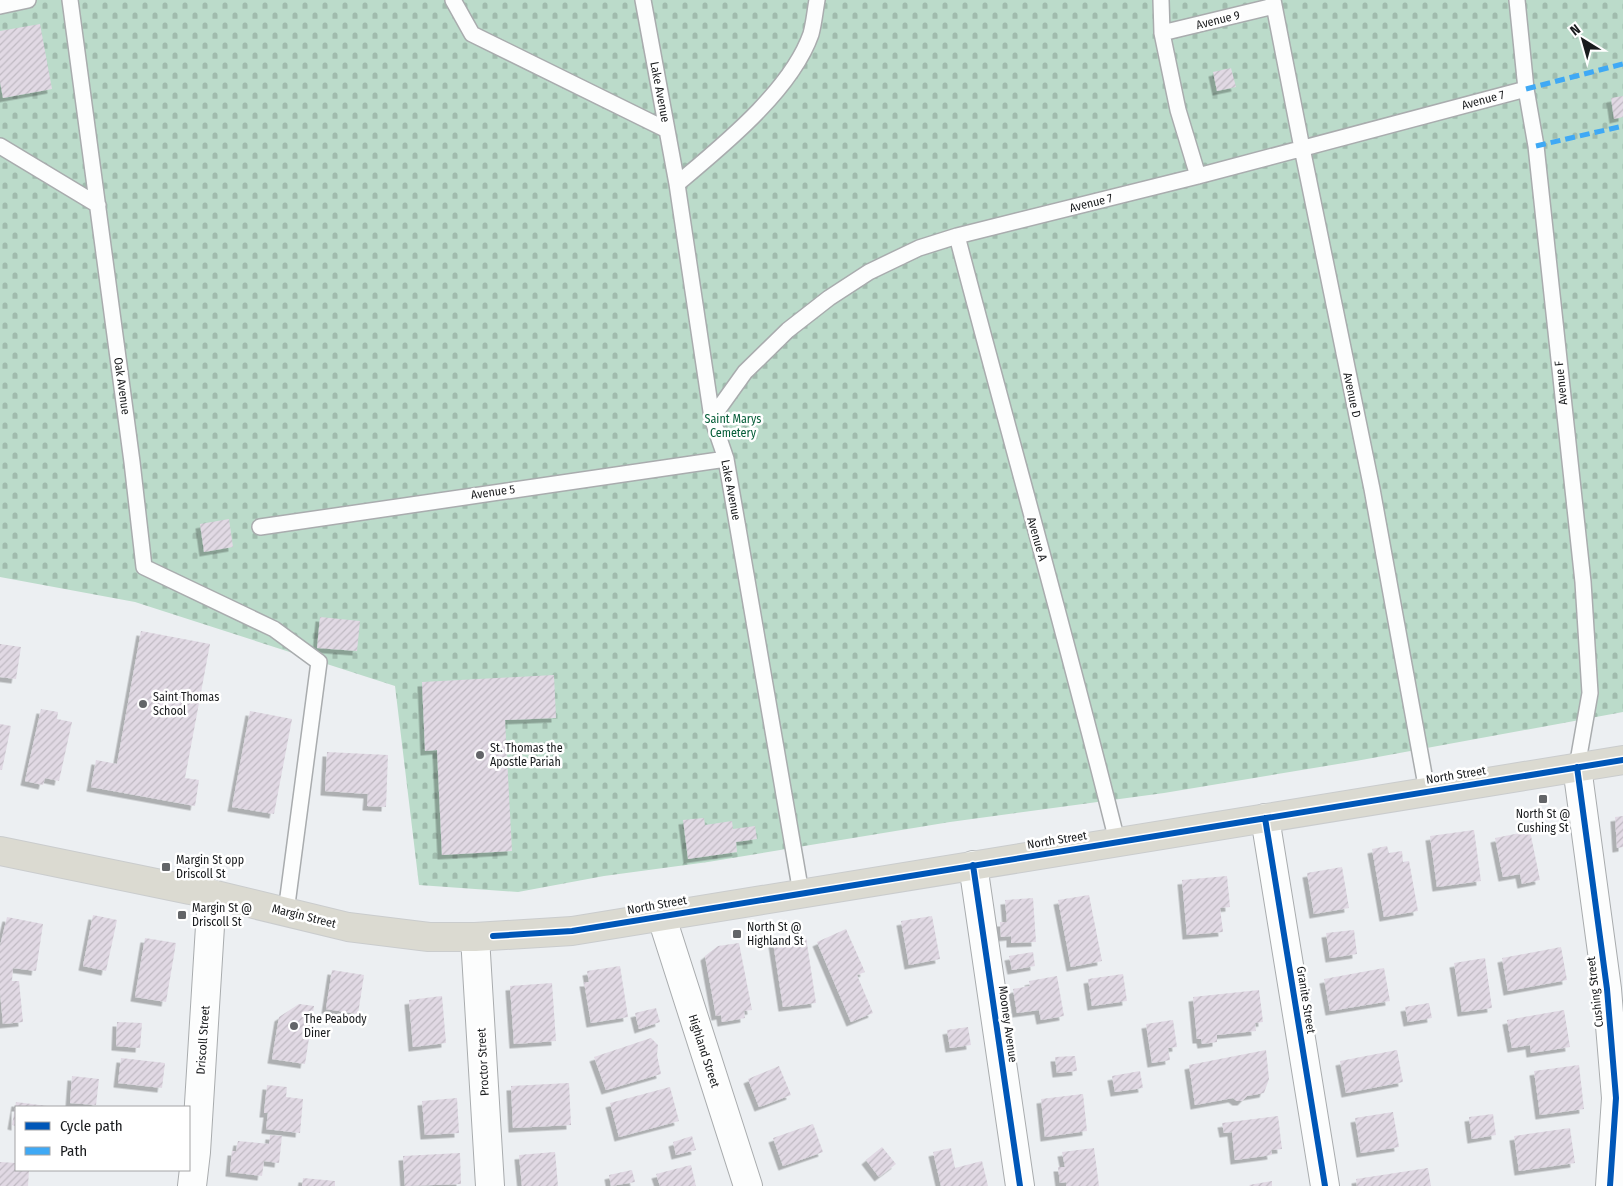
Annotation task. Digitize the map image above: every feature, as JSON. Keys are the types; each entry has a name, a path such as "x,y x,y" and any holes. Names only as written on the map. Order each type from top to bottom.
{"highway":[{"name":"North Street","path":"484,937 572,931 1623,760"},
{"name":"Margin Street","path":"0,851 212,894 348,927 429,937 484,937"}],"street":[{"name":"Cushing Street","path":"1577,767 1607,989 1616,1098 1610,1186"},
{"name":"Granite Street","path":"1265,818 1325,1186"},
{"name":"Mooney Avenue","path":"973,865 1020,1186"},
{"name":"Driscoll Street","path":"192,1186 196,1152 212,894"},
{"name":"Highland Street","path":"661,915 748,1186"},
{"name":"Proctor Street","path":"484,937 490,1186"}],"lane":[{"path":"0,6 28,0"},
{"name":"Oak Avenue","path":"70,0 144,567 274,629 320,662 286,912"},
{"path":"453,0 472,34 667,130"},
{"name":"Lake Avenue","path":"643,0 677,184 712,418 726,460 801,893"},
{"path":"677,184 724,145 763,105 794,68 811,34 817,0"},
{"path":"1161,0 1162,33 1178,110 1198,176"},
{"name":"Avenue F","path":"1517,0 1526,89 1536,146 1584,582 1590,693 1577,767"},
{"name":"Avenue 9","path":"1162,33 1274,3"},
{"name":"Avenue D","path":"1274,3 1375,508 1427,791"},
{"name":"Avenue 7","path":"712,418 745,372 788,330 829,298 868,272 919,248 957,236 1198,176 1526,89"},
{"path":"0,146 98,205"},
{"name":"Avenue A","path":"957,236 1026,499 1081,696 1117,841"},
{"name":"Avenue 5","path":"260,527 726,460"}],"green space":[{"name":"Saint Marys Cemetery","path":"0,0 1623,0 1623,712 1356,761 1164,793 950,822 708,862 604,876 518,892 419,885 395,686 135,602 0,577"}],"building":[{"path":"40,24 52,89 3,98 0,82 0,31"},
{"path":"1231,68 1236,87 1217,91 1213,72"},
{"path":"1623,96 1623,117 1614,119 1611,98"},
{"path":"229,519 233,547 204,552 200,524"},
{"path":"320,617 360,621 357,651 317,648"},
{"path":"141,631 210,644 185,778 199,780 195,806 91,787 96,760 117,764"},
{"path":"0,644 21,647 16,679 0,677"},
{"path":"554,675 556,718 505,720 512,851 442,855 437,750 425,751 422,682"},
{"path":"41,709 58,712 57,719 72,722 59,781 45,778 43,785 25,781"},
{"path":"250,711 292,719 274,814 232,807"},
{"path":"0,724 11,726 2,770 0,770"},
{"path":"327,752 388,755 386,807 367,806 368,794 325,791"},
{"path":"1623,816 1623,847 1617,848 1615,817"},
{"path":"704,818 705,825 732,821 733,829 755,826 757,839 736,842 737,852 688,859 683,820"},
{"path":"1474,830 1481,881 1437,887 1430,836"},
{"path":"1530,831 1540,880 1522,884 1520,874 1503,877 1495,838"},
{"path":"1387,846 1389,853 1402,851 1403,862 1409,861 1418,911 1384,917 1372,849"},
{"path":"1342,867 1349,908 1314,914 1307,873"},
{"path":"1227,876 1230,907 1220,908 1223,932 1187,935 1182,880"},
{"path":"1089,895 1102,961 1071,967 1058,900"},
{"path":"1033,898 1036,942 1011,943 1011,936 1001,937 1000,922 1007,922 1005,900"},
{"path":"93,915 117,920 106,971 83,966"},
{"path":"932,916 940,959 909,965 901,921"},
{"path":"7,917 43,924 36,971 13,968 12,981 19,981 23,1022 3,1024 0,992 0,946"},
{"path":"846,929 865,972 857,975 873,1013 851,1022 817,942"},
{"path":"1354,930 1357,954 1330,958 1326,933"},
{"path":"783,937 794,940 806,937 816,1003 783,1007 773,942"},
{"path":"145,938 176,943 166,1002 135,997"},
{"path":"739,943 752,1010 744,1011 745,1018 722,1022 721,1015 716,1016 705,956 718,946"},
{"path":"1561,947 1567,980 1508,991 1502,958"},
{"path":"1033,952 1035,966 1012,970 1009,956"},
{"path":"1485,958 1492,1008 1462,1012 1454,963"},
{"path":"620,966 628,1017 591,1023 584,982 589,982 587,971"},
{"path":"1384,968 1390,1001 1330,1011 1324,979"},
{"path":"332,970 364,975 358,1014 326,1009"},
{"path":"1123,974 1127,1001 1092,1006 1088,979"},
{"path":"1057,976 1064,1016 1041,1020 1039,1010 1017,1013 1013,989 1030,986 1029,981"},
{"path":"552,983 556,1041 514,1044 510,986"},
{"path":"1259,990 1263,1022 1255,1023 1256,1031 1217,1035 1217,1042 1202,1044 1201,1039 1197,1039 1193,997"},
{"path":"442,996 446,1043 413,1047 409,1000"},
{"path":"1429,1003 1432,1018 1408,1022 1405,1007"},
{"path":"299,1004 314,1006 305,1064 272,1059 279,1017"},
{"path":"656,1008 660,1022 639,1029 635,1013"},
{"path":"1564,1010 1570,1047 1531,1053 1530,1045 1512,1048 1507,1020"},
{"path":"1173,1020 1177,1047 1168,1048 1170,1060 1152,1063 1146,1024"},
{"path":"117,1022 142,1023 140,1048 116,1046"},
{"path":"968,1027 971,1045 950,1048 947,1030"},
{"path":"651,1038 658,1045 657,1055 661,1074 606,1090 594,1057"},
{"path":"1266,1050 1269,1079 1264,1093 1247,1096 1242,1101 1237,1101 1233,1098 1195,1105 1189,1065"},
{"path":"1397,1050 1403,1082 1346,1093 1340,1061"},
{"path":"1075,1056 1077,1071 1057,1073 1055,1057"},
{"path":"121,1058 165,1063 162,1088 118,1083"},
{"path":"1579,1065 1584,1109 1540,1115 1534,1071"},
{"path":"779,1066 791,1095 759,1107 748,1079"},
{"path":"1140,1071 1143,1088 1115,1092 1112,1076"},
{"path":"72,1076 99,1079 96,1105 70,1103"},
{"path":"569,1083 571,1125 513,1128 511,1086"},
{"path":"267,1085 287,1087 286,1097 303,1099 300,1133 266,1129 268,1113 264,1113"},
{"path":"670,1087 679,1121 619,1137 610,1103"},
{"path":"1083,1094 1087,1131 1045,1137 1041,1099"},
{"path":"457,1098 459,1133 425,1135 422,1101"},
{"path":"16,1102 47,1106 15,1106"},
{"path":"15,1108 15,1126 12,1125"},
{"path":"1393,1112 1399,1147 1361,1153 1355,1118"},
{"path":"1493,1114 1496,1135 1472,1139 1469,1117"},
{"path":"1278,1116 1282,1149 1271,1150 1272,1155 1235,1160 1232,1132 1224,1133 1222,1123"},
{"path":"813,1124 823,1152 783,1166 773,1138"},
{"path":"1570,1128 1575,1163 1519,1171 1514,1136"},
{"path":"270,1135 282,1136 279,1163 264,1161 262,1176 230,1172 232,1151 236,1151 238,1141 269,1144"},
{"path":"692,1136 696,1150 676,1155 673,1142"},
{"path":"882,1147 896,1164 879,1177 866,1160"},
{"path":"951,1148 955,1168 982,1161 988,1186 941,1186 933,1152"},
{"path":"1094,1148 1099,1186 1066,1186 1066,1182 1060,1183 1058,1167 1065,1167 1062,1152"},
{"path":"555,1152 558,1186 522,1186 519,1155"},
{"path":"460,1153 461,1184 405,1186 403,1156"},
{"path":"0,1162 15,1163 15,1171 29,1171 28,1186 0,1186"},
{"path":"691,1165 696,1186 660,1186 656,1174"},
{"path":"1428,1168 1431,1186 1357,1186 1356,1179"},
{"path":"632,1170 635,1182 611,1186 609,1175"},
{"path":"303,1178 335,1181 335,1186 302,1186"},
{"path":"1272,1181 1272,1186 1249,1185"}],"marked path":[{"path":"1526,89 1623,64"},
{"path":"1536,146 1623,126"}],"cycle path":[{"path":"493,936 572,931 1623,760"},
{"path":"1577,767 1607,989 1616,1098 1610,1186"},
{"path":"1265,818 1325,1186"},
{"path":"973,865 1020,1186"}],"place":[{"name":"Saint Thomas School","path":"143,704"},
{"name":"St. Thomas the Apostle Pariah","path":"480,755"},
{"name":"North St @ Cushing St","path":"1543,799"},
{"name":"Margin St opp Driscoll St","path":"166,867"},
{"name":"Margin St @ Driscoll St","path":"182,915"},
{"name":"North St @ Highland St","path":"737,934"},
{"name":"The Peabody Diner","path":"294,1026"}]}
